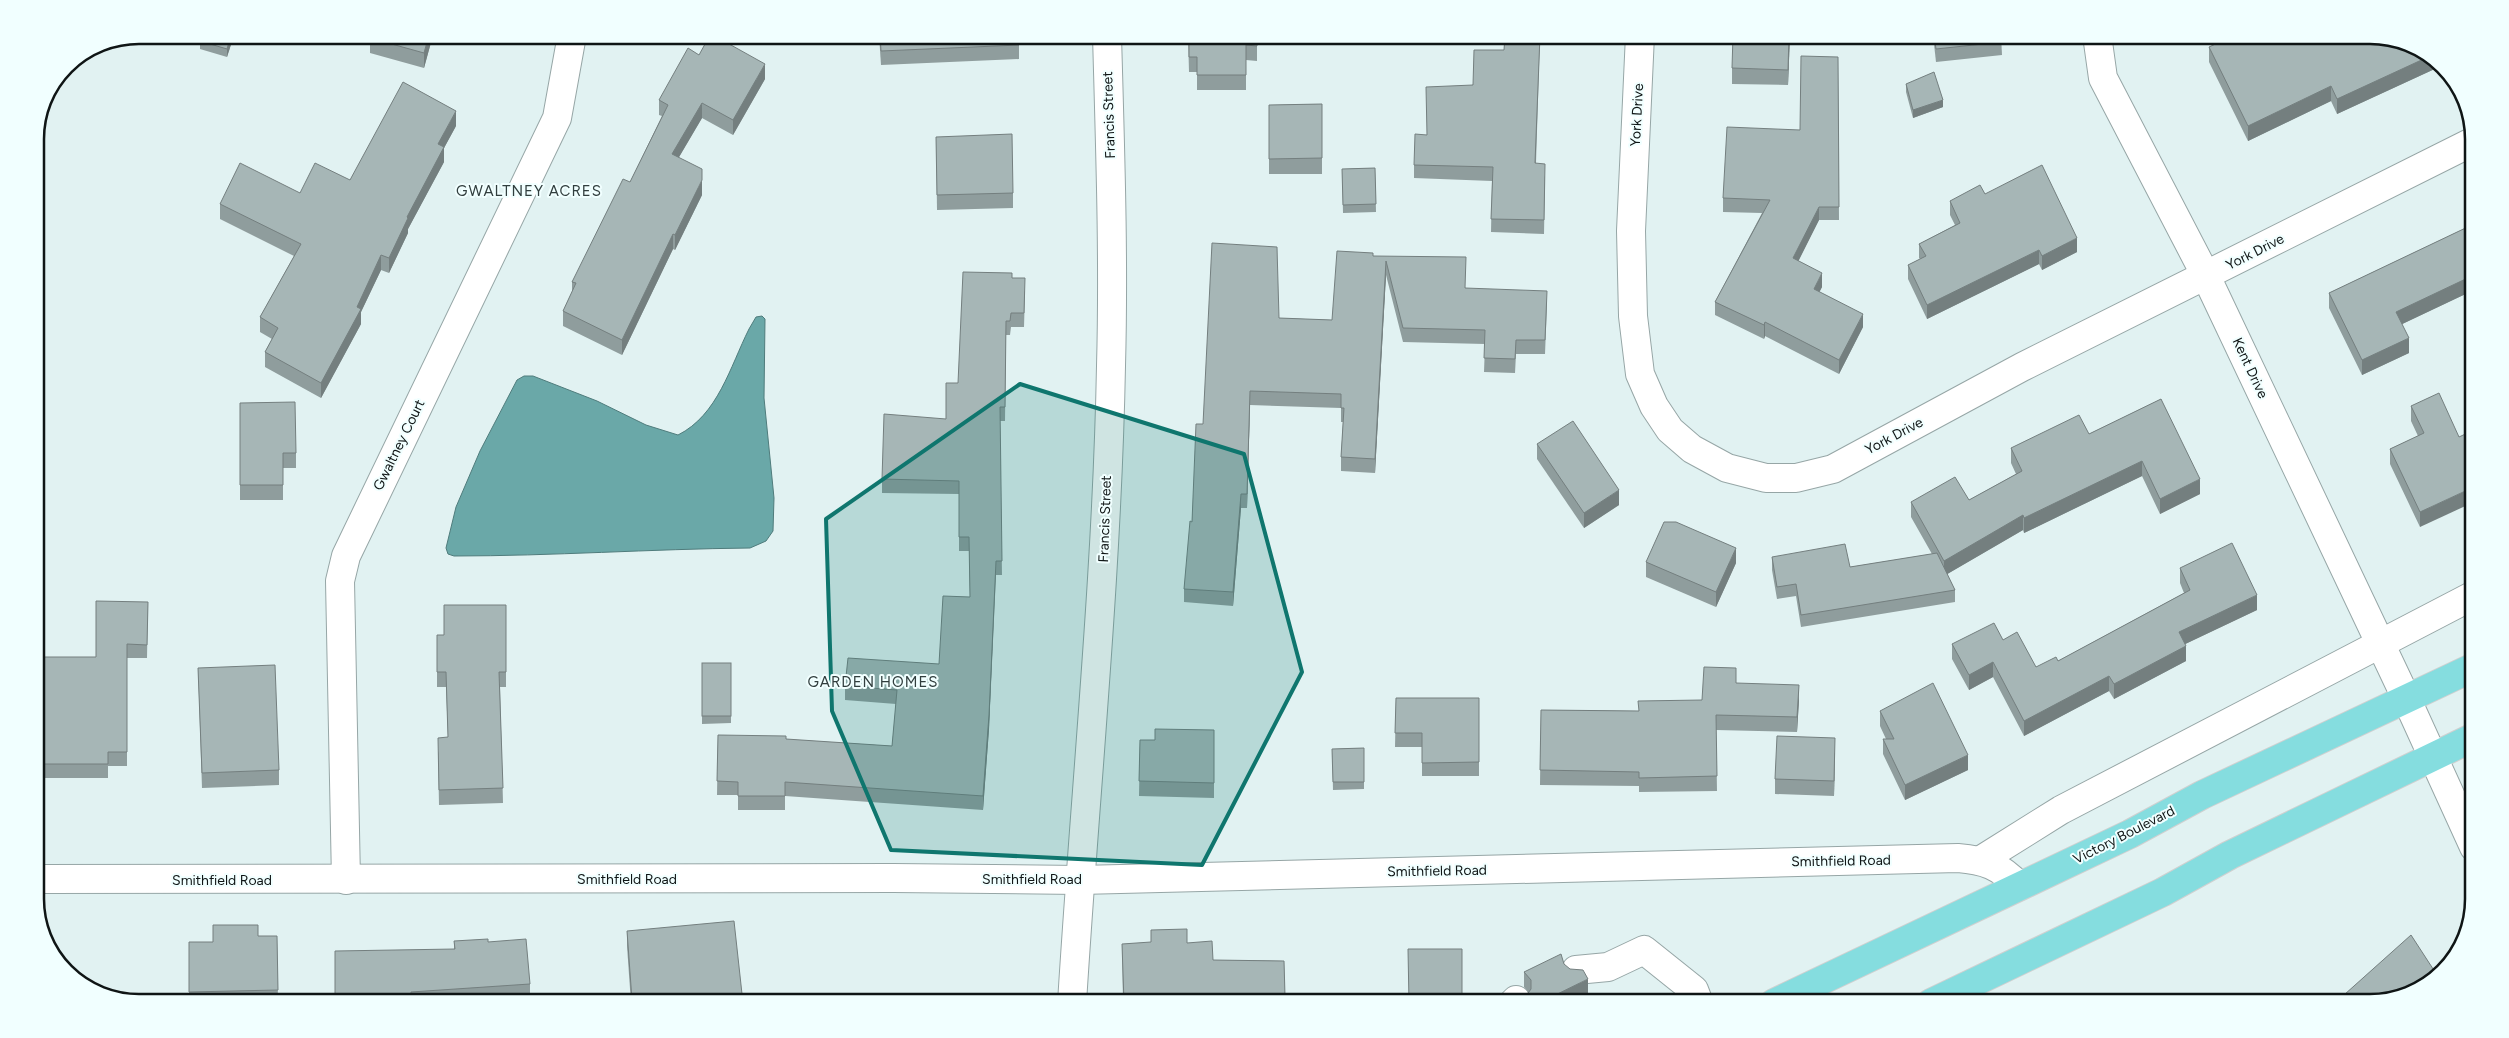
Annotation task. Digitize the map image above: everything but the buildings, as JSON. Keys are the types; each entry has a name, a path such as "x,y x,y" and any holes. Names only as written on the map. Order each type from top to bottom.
{"main road":[{"name":"Victory Boulevard","path":"1793,994 2130,834 2202,796 2465,671"},
{"path":"1950,994 2163,892 2230,855 2465,742"}],"street":[{"name":"Gwaltney Court","path":"346,880 340,581 346,556 557,118 570,44"},
{"name":"Francis Street","path":"1073,994 1101,610 1111,367 1112,221 1106,44"},
{"name":"York Drive","path":"1640,44 1631,231 1633,316 1640,374 1654,406 1670,430 1692,449 1727,468 1766,478 1796,478 1833,469 2022,367 2465,146"},
{"name":"Kent Drive","path":"2098,44 2103,78 2206,276 2465,826"},
{"path":"1981,860 2061,810 2380,642 2465,600"},
{"name":"Smithfield Road","path":"44,880 903,878 1080,880 1958,858 1981,860 2006,873 2019,886"},
{"path":"1580,979 1644,950 1694,990 1696,994"}],"highlighted area":[{"path":"1020,384 1244,454 1302,672 1202,865 891,850 832,711 826,519"}],"water":[{"path":"762,316 765,319 764,398 774,498 773,531 766,541 750,548 491,556 454,556 448,554 446,548 456,507 480,451 517,380 524,376 533,376 597,401 646,425 678,435 692,426 713,403 729,374 749,329 756,317"}],"district":[{"name":"GWALTNEY ACRES","path":"529,191"},
{"name":"GARDEN HOMES","path":"873,682"}]}
